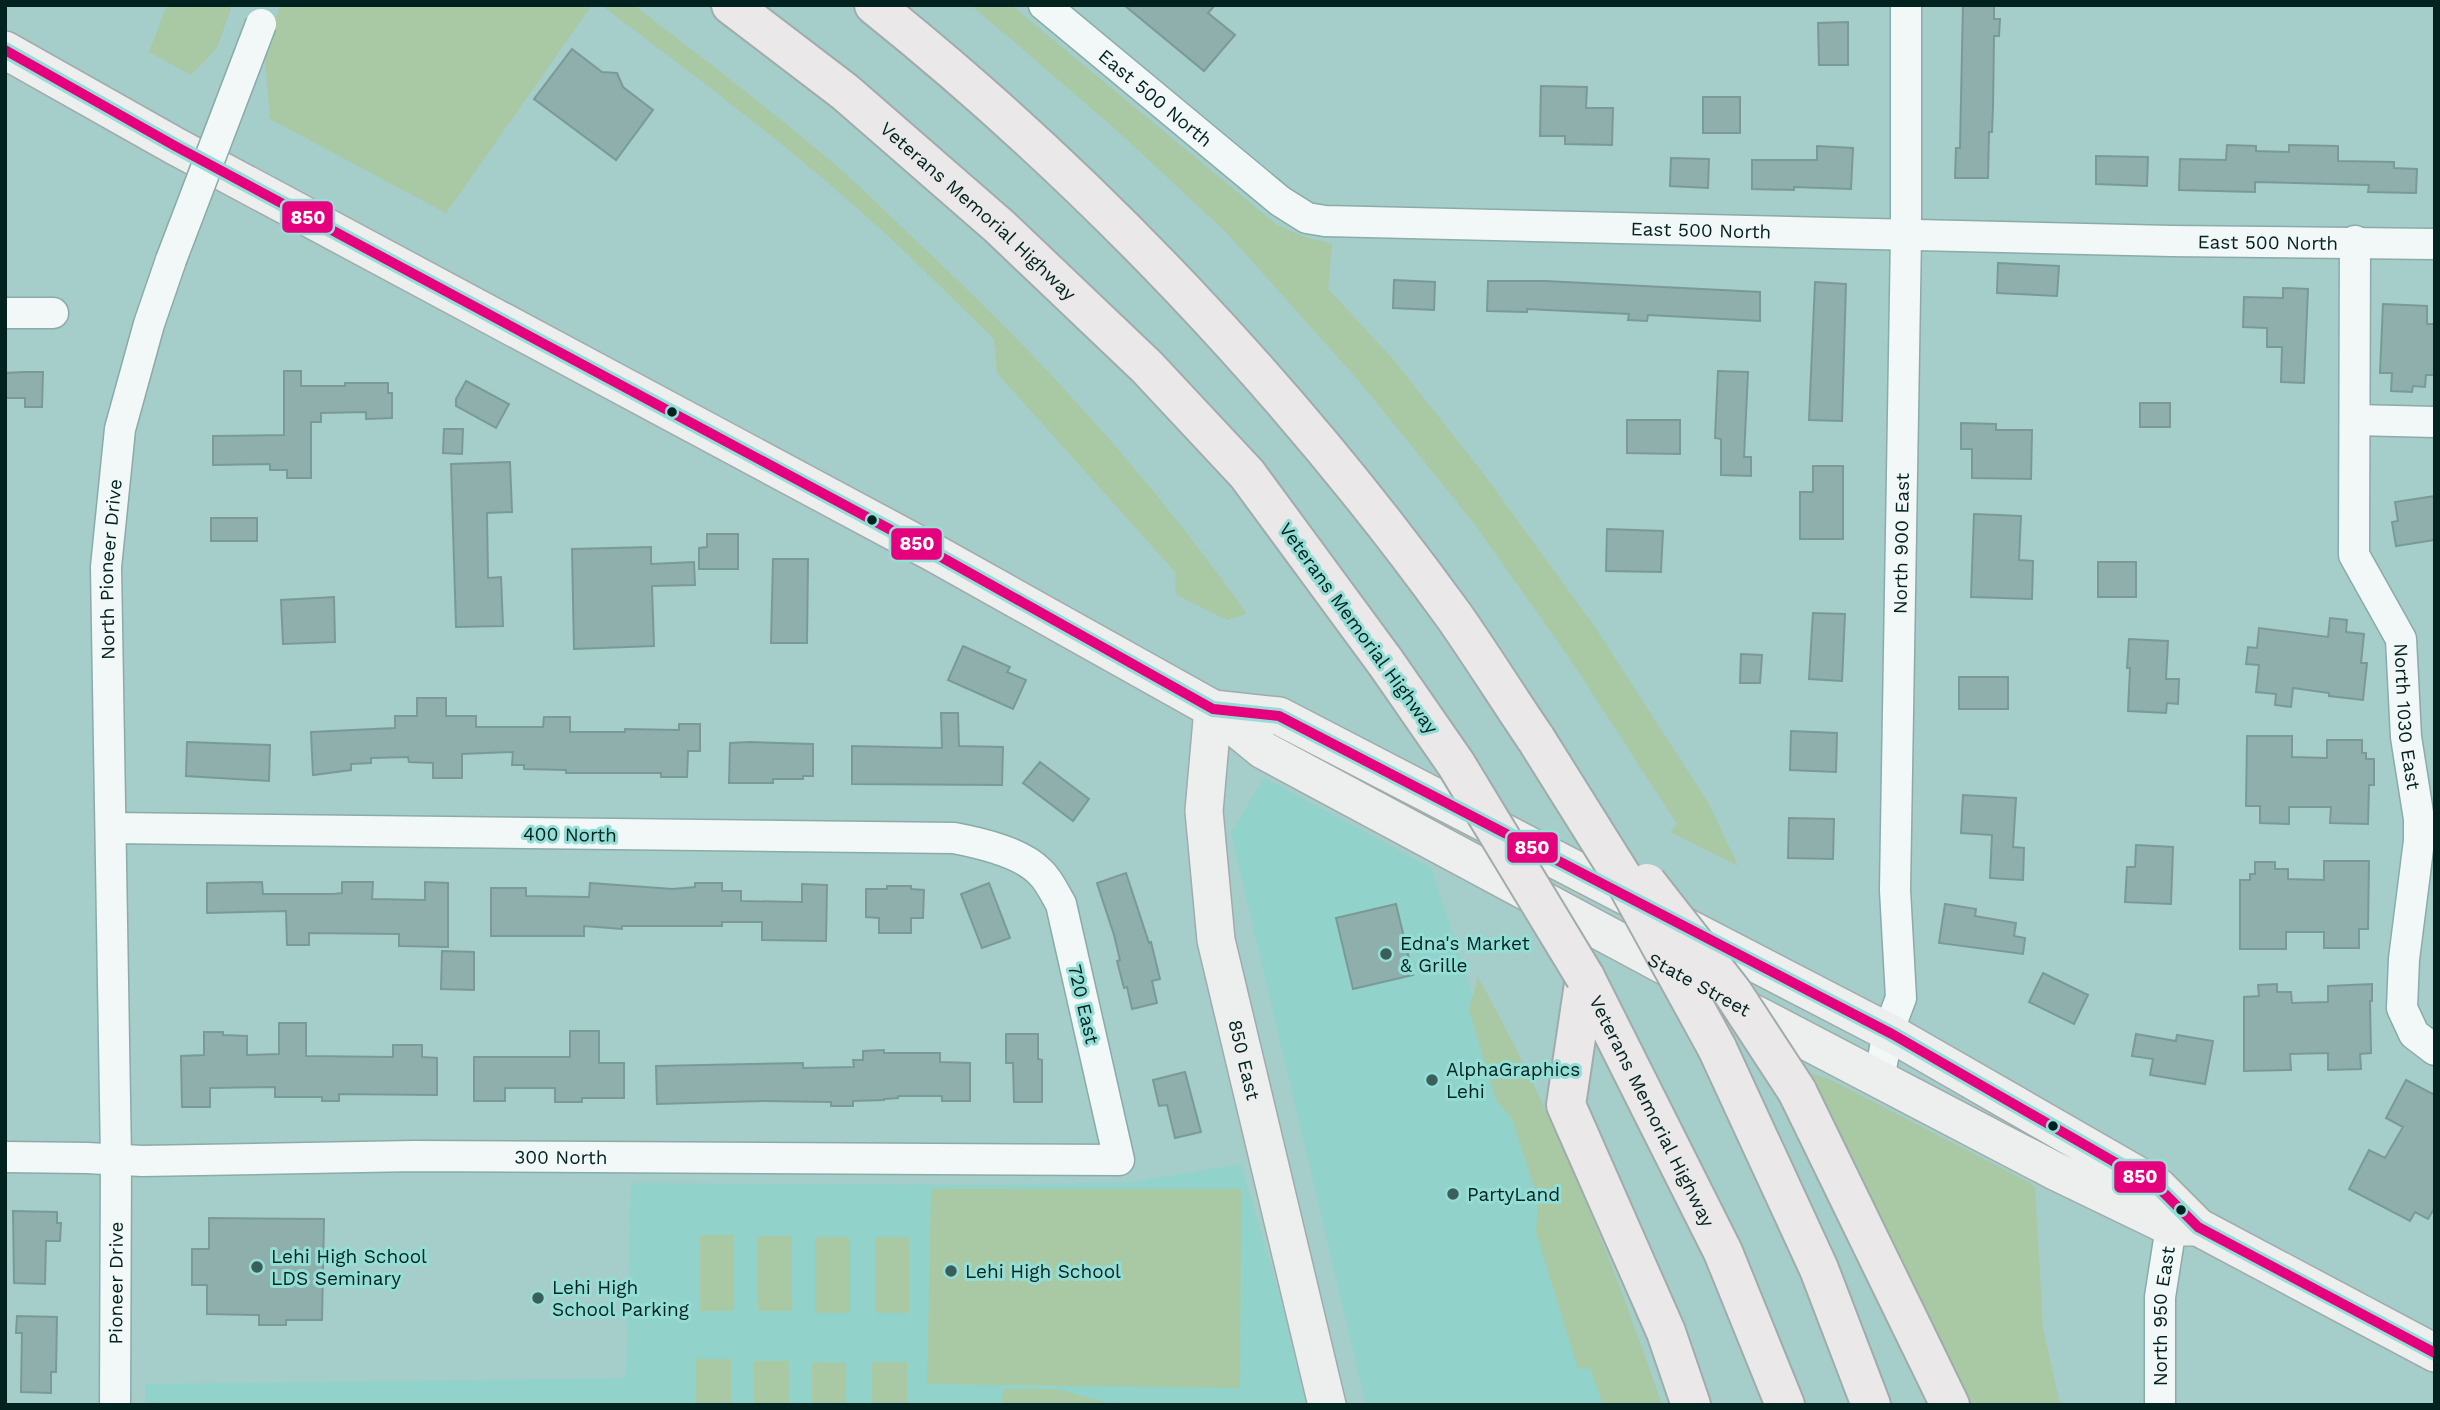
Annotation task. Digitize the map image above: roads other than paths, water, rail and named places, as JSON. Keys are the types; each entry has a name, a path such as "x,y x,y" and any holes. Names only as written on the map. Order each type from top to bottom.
{"highway":[{"name":"Veterans Memorial Highway","path":"731,5 845,92 1000,227 1147,368 1247,474 1386,663 1456,764 1585,977 1724,1252 1785,1405"},
{"path":"874,5 1040,150 1139,246 1280,398 1454,617 1583,812 1628,886 1717,1048 1819,1269 1871,1405"},
{"path":"1583,812 1623,855 1699,947 1733,993 1797,1091 1950,1405"},
{"path":"1585,977 1566,1105 1666,1332 1691,1405"}],"main road":[{"name":"State Street","path":"5,50 175,146 934,553 1213,709 1263,750 1879,1080 2055,1171 2185,1227 2435,1353"},
{"name":"State Street","path":"1213,709 1279,716 1888,1032 2158,1186 2185,1227"},
{"name":"850 East","path":"1213,709 1204,811 1216,940 1327,1405"}],"street":[{"name":"East 500 North","path":"1044,5 1280,201 1307,218 1325,221 1906,235 2435,244"},
{"name":"North 900 East","path":"1879,1080 1888,1032 1900,998 1895,890 1906,235 1906,5"},
{"name":"North Pioneer Drive","path":"116,1160 106,566 120,429 149,324 171,260 265,15"},
{"name":"North 1030 East","path":"2355,241 2354,555 2401,639 2406,737 2419,819 2419,841 2404,959 2402,1008 2424,1042"},
{"path":"5,313 53,313"},
{"path":"2356,420 2435,422"},
{"name":"400 North","path":"111,828 954,838 981,844 1025,862"},
{"name":"720 East","path":"1025,862 1040,871 1061,904 1119,1160"},
{"name":"300 North","path":"5,1157 142,1161 414,1156 1119,1160"},
{"name":"Pioneer Drive","path":"115,1405 116,1160"},
{"name":"North 950 East","path":"2160,1405 2160,1297 2185,1227"}],"place":[{"name":"Edna's Market & Grille","path":"1386,954"},
{"name":"AlphaGraphics Lehi","path":"1432,1080"},
{"name":"PartyLand","path":"1453,1194"},
{"name":"Lehi High School LDS Seminary","path":"257,1267"},
{"name":"Lehi High School","path":"951,1271"},
{"name":"Lehi High School Parking","path":"538,1298"}]}
